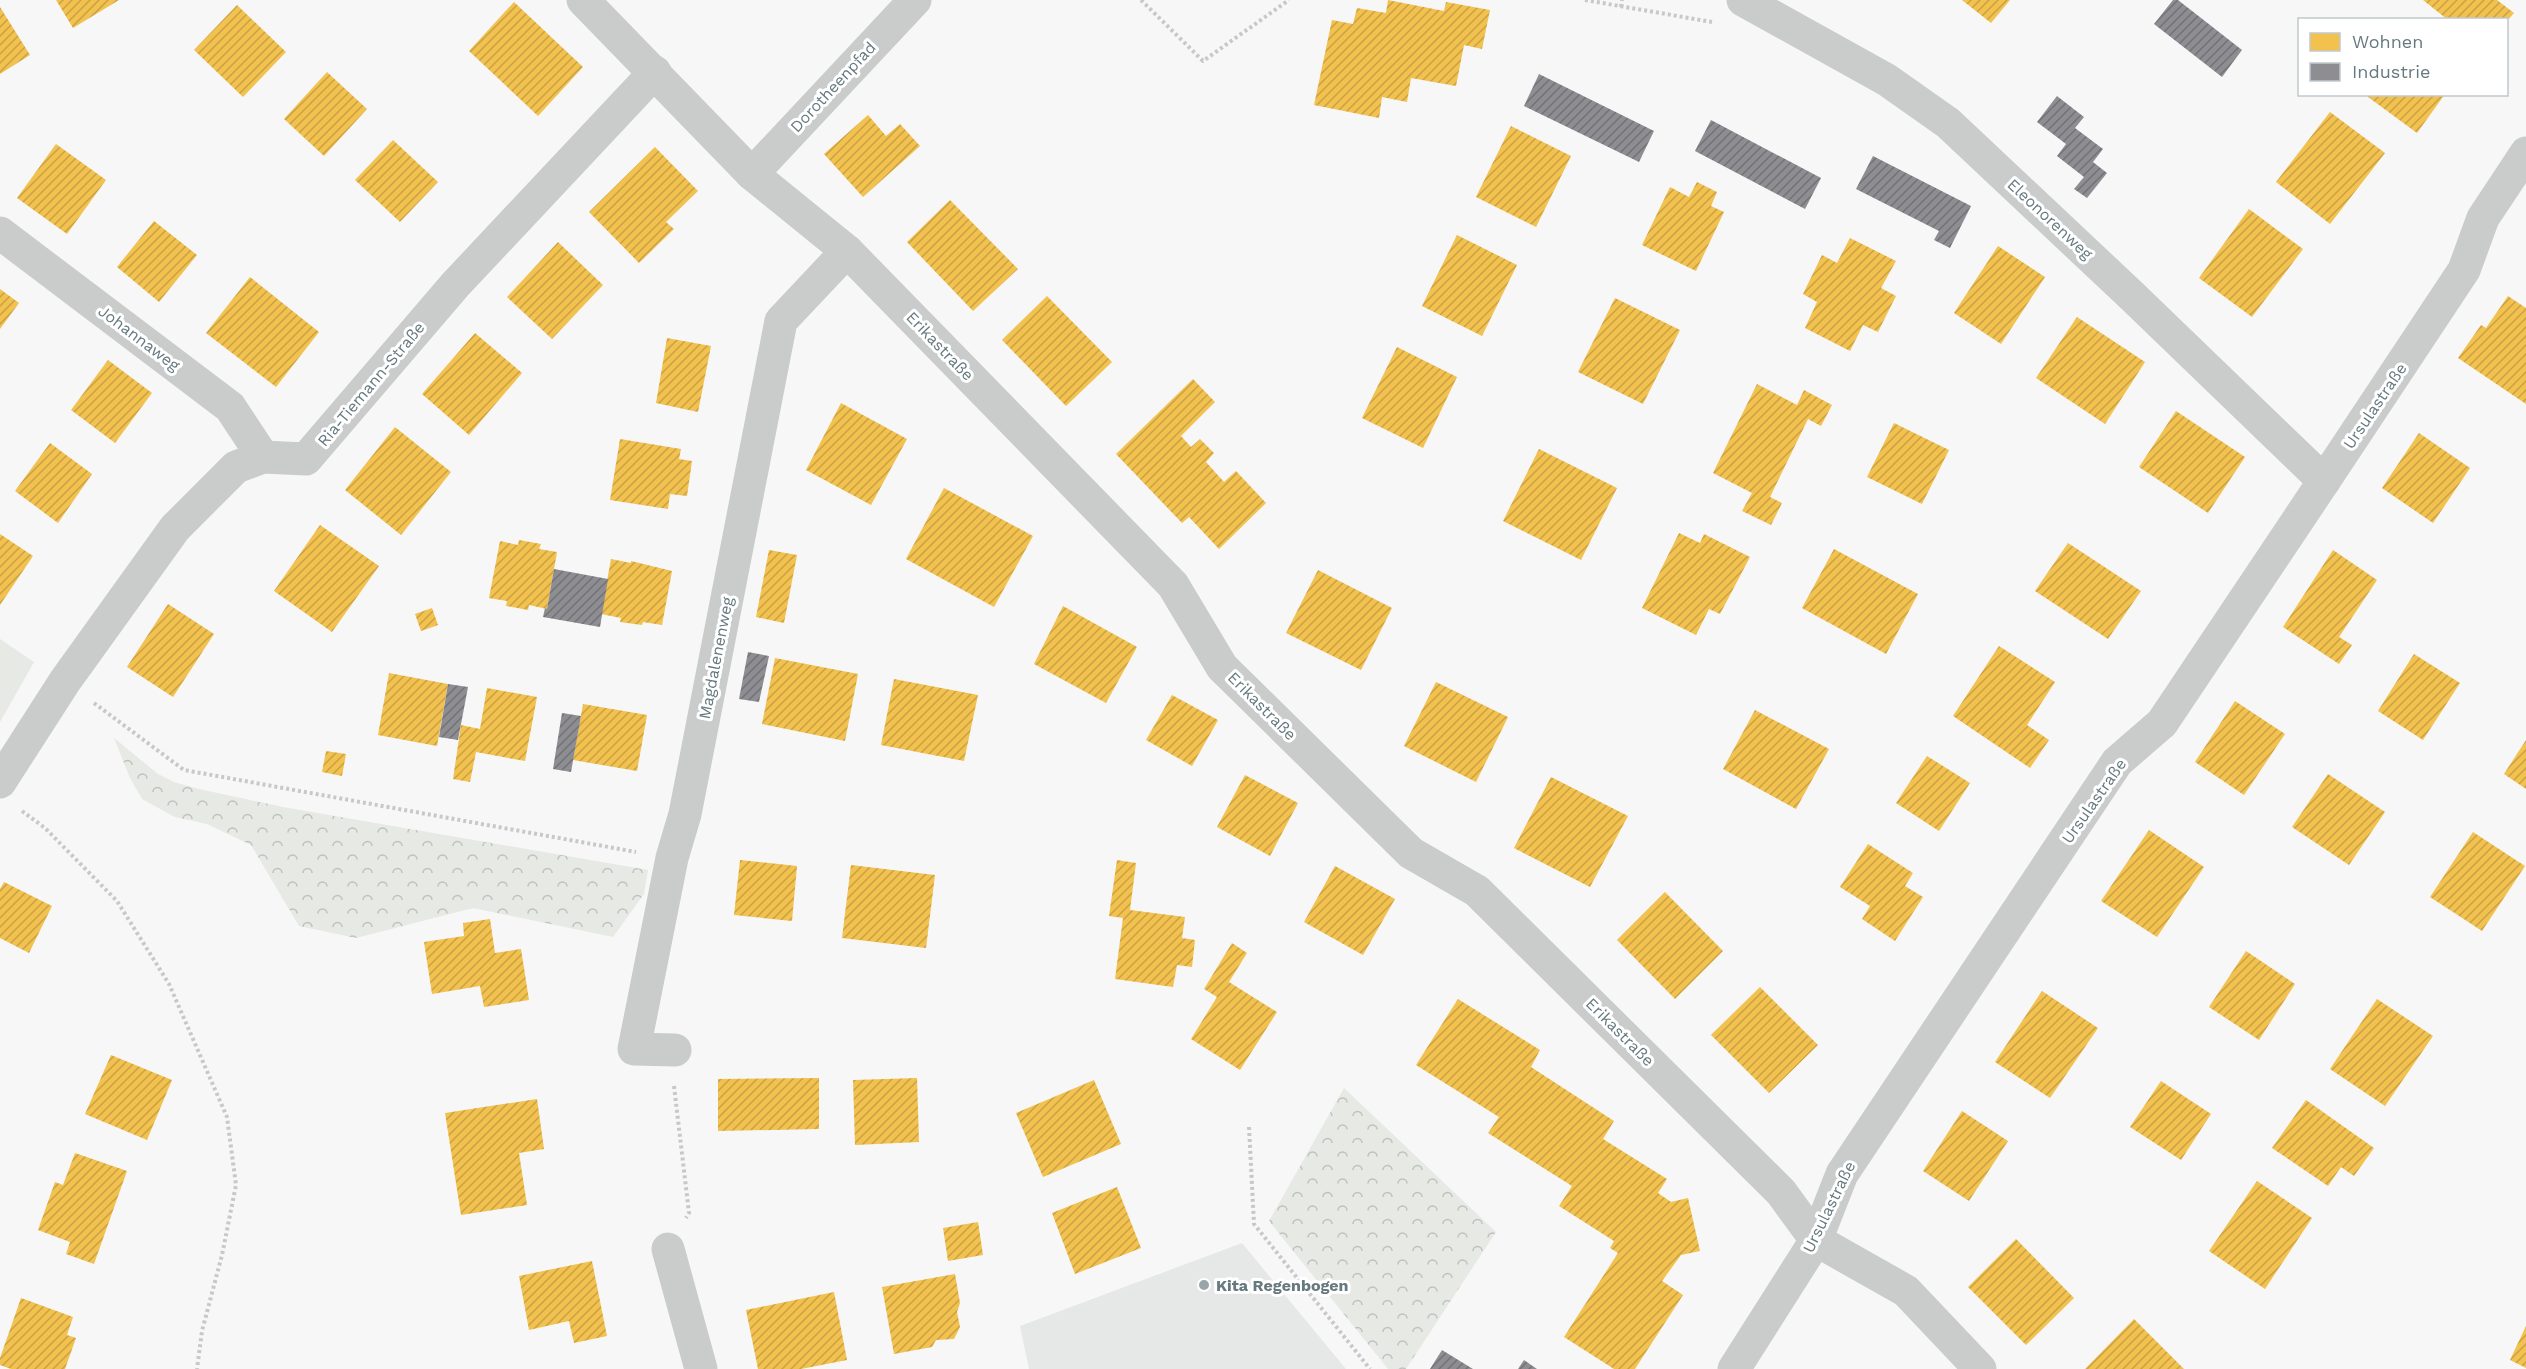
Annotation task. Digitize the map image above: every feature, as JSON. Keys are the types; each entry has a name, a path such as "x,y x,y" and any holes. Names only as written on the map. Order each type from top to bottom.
{"street":[{"name":"Erikastraße","path":"583,0 752,174 847,251 1173,585 1222,667 1411,853 1477,891 1781,1192 1816,1240 1906,1291 1980,1369"},
{"name":"Dorotheenpfad","path":"752,174 915,0"},
{"name":"Eleonorenweg","path":"1743,0 1887,80 1948,123 2132,295 2324,481"},
{"name":"Ria-Tiemann-Straße","path":"9,795 65,681 176,528 236,467 263,457 306,459 455,285 655,72"},
{"name":"Ursulastraße","path":"1734,1369 1816,1240 1842,1174 2118,762 2162,723 2464,270 2483,218 2526,153"},
{"name":"Johannaweg","path":"0,233 230,407 263,457"},
{"name":"Magdalenenweg","path":"675,1050 634,1049 672,858 688,803 781,321 847,251"},
{"path":"668,1249 701,1369"}],"path":[{"path":"1141,0 1203,61 1288,0"},
{"path":"1585,0 1719,23"},
{"path":"1621,7 1622,0"},
{"path":"65,681 184,770 672,858"},
{"path":"9,795 117,901 169,984 227,1117 236,1185 222,1255 202,1330 196,1369"},
{"path":"668,1249 688,1214 673,1070 675,1050"},
{"path":"1249,1126 1254,1224 1370,1369"}],"shaded area":[{"name":"Kita Regenbogen","path":"1242,1243 1346,1369 1029,1369 1020,1326"}],"green space":[{"path":"0,639 34,662 0,722"},
{"path":"114,738 158,774 174,782 283,807 648,870 644,894 613,937 473,908 356,938 299,926 251,845 207,824 175,817 142,799 130,778"},
{"path":"1344,1088 1496,1232 1406,1369 1388,1369 1269,1221"}],"building: Wohnen":[{"path":"56,0 119,0 73,28"},
{"path":"1388,0 1444,11 1446,2 1490,10 1482,49 1464,45 1456,86 1411,78 1407,102 1382,97 1379,118 1314,105 1332,20 1353,24 1357,8 1386,13"},
{"path":"1962,0 2010,0 1991,23"},
{"path":"2423,0 2497,0 2514,13 2508,20 2446,18"},
{"path":"514,2 583,67 538,116 469,51"},
{"path":"237,5 286,52 243,97 194,50"},
{"path":"0,7 30,55 0,74"},
{"path":"327,72 367,109 324,156 284,119"},
{"path":"2367,96 2444,96 2417,133"},
{"path":"2330,112 2385,153 2330,224 2276,182"},
{"path":"868,115 886,136 900,124 920,146 863,197 824,154"},
{"path":"1511,126 1571,156 1536,227 1476,197"},
{"path":"393,140 438,182 400,222 355,180"},
{"path":"56,144 106,180 67,234 17,198"},
{"path":"655,147 698,191 666,222 674,229 639,263 589,212"},
{"path":"1697,182 1717,192 1711,206 1724,212 1696,271 1642,245 1670,187 1689,197"},
{"path":"950,200 1018,269 973,311 907,242"},
{"path":"2249,209 2303,249 2252,317 2199,278"},
{"path":"154,221 197,255 159,302 117,267"},
{"path":"1457,235 1517,265 1482,336 1422,306"},
{"path":"1850,238 1896,261 1881,288 1896,296 1878,332 1863,325 1850,351 1805,328 1817,302 1803,294 1822,255 1837,263"},
{"path":"558,242 603,285 552,339 507,297"},
{"path":"1998,246 2045,277 2001,344 1954,313"},
{"path":"250,277 319,332 276,387 206,333"},
{"path":"0,289 19,303 0,329"},
{"path":"1047,296 1112,362 1066,406 1002,340"},
{"path":"2508,296 2526,308 2526,404 2458,358 2481,325 2486,328"},
{"path":"1615,298 1680,330 1643,404 1578,372"},
{"path":"2077,317 2145,362 2105,424 2036,378"},
{"path":"475,333 522,373 469,435 422,394"},
{"path":"667,338 711,346 698,412 656,403"},
{"path":"1397,347 1457,377 1423,448 1362,418"},
{"path":"108,360 152,393 115,443 71,410"},
{"path":"1193,379 1215,402 1181,436 1191,447 1200,439 1214,453 1206,462 1224,482 1236,471 1266,503 1219,549 1189,517 1182,523 1116,454"},
{"path":"1757,384 1797,405 1804,390 1832,405 1821,426 1808,419 1770,497 1782,503 1771,525 1742,511 1752,493 1713,473"},
{"path":"841,403 907,439 871,505 806,470"},
{"path":"2176,411 2245,457 2208,513 2139,467"},
{"path":"1894,423 1949,450 1922,504 1867,477"},
{"path":"395,427 451,472 401,535 345,490"},
{"path":"2419,433 2470,468 2433,523 2382,488"},
{"path":"620,439 681,449 679,459 692,461 687,496 670,494 668,509 610,500"},
{"path":"50,443 92,474 58,523 15,491"},
{"path":"1539,449 1617,488 1581,560 1503,521"},
{"path":"944,488 1033,536 994,607 906,559"},
{"path":"320,525 379,566 332,632 274,591"},
{"path":"1679,533 1700,543 1704,534 1750,557 1720,614 1709,609 1696,635 1642,608"},
{"path":"0,534 33,556 0,605"},
{"path":"519,540 541,544 539,549 557,552 547,609 529,605 528,610 506,606 507,601 489,598 500,541 518,545"},
{"path":"2068,543 2141,591 2108,639 2035,591"},
{"path":"1834,549 1918,594 1886,654 1802,608"},
{"path":"769,550 797,555 784,623 756,617"},
{"path":"2333,550 2377,580 2339,637 2352,645 2339,664 2283,627"},
{"path":"611,559 631,563 631,561 672,571 662,625 620,622 621,618 601,614"},
{"path":"1318,570 1392,608 1361,670 1286,633"},
{"path":"168,604 214,634 173,697 127,667"},
{"path":"1063,606 1137,647 1106,703 1034,664"},
{"path":"432,608 438,625 421,631 415,614"},
{"path":"1999,646 2055,682 2027,725 2049,740 2030,768 1953,716"},
{"path":"2414,654 2460,683 2423,740 2378,711"},
{"path":"775,658 858,674 845,741 762,724"},
{"path":"389,673 448,684 437,746 378,735"},
{"path":"894,679 978,695 964,761 881,745"},
{"path":"1436,682 1508,717 1476,782 1404,746"},
{"path":"487,688 537,697 525,761 476,752 470,782 453,779 461,725 480,729"},
{"path":"1172,695 1218,720 1192,766 1146,740"},
{"path":"2235,701 2285,734 2244,795 2195,762"},
{"path":"583,704 647,715 637,771 573,760"},
{"path":"1755,710 1829,749 1796,809 1723,769"},
{"path":"2526,740 2526,789 2504,774"},
{"path":"326,751 346,754 342,776 322,772"},
{"path":"1927,756 1970,783 1939,831 1896,803"},
{"path":"2328,774 2385,812 2349,865 2292,827"},
{"path":"1245,775 1298,803 1270,856 1217,827"},
{"path":"1551,777 1628,816 1590,887 1514,848"},
{"path":"2149,830 2204,867 2157,937 2101,901"},
{"path":"2473,832 2525,866 2482,931 2430,897"},
{"path":"1868,844 1913,873 1905,886 1923,897 1895,941 1862,919 1870,906 1840,887"},
{"path":"740,860 797,866 792,921 734,915"},
{"path":"1117,860 1136,863 1130,910 1185,917 1182,938 1195,940 1192,967 1177,965 1173,987 1115,979 1123,918 1109,916"},
{"path":"851,865 935,875 926,948 842,938"},
{"path":"1335,866 1395,899 1363,955 1304,922"},
{"path":"4,882 52,906 29,953 0,938 0,889"},
{"path":"1665,892 1723,951 1675,999 1617,940"},
{"path":"490,919 495,953 521,949 529,1000 484,1007 480,986 432,994 424,942 464,936 463,923"},
{"path":"1232,943 1247,953 1229,982 1277,1012 1240,1070 1191,1039 1217,997 1204,989"},
{"path":"2246,951 2295,984 2259,1040 2209,1007"},
{"path":"1760,987 1818,1045 1769,1093 1711,1035"},
{"path":"2042,991 2098,1028 2050,1098 1995,1062"},
{"path":"1458,999 1540,1050 1531,1067 1614,1121 1603,1139 1667,1179 1658,1193 1671,1202 1688,1198 1700,1251 1681,1255 1662,1281 1683,1295 1635,1369 1614,1369 1564,1337 1618,1253 1610,1248 1614,1241 1559,1206 1572,1186 1488,1133 1499,1117 1416,1065"},
{"path":"2377,999 2433,1036 2385,1106 2330,1069"},
{"path":"111,1055 172,1080 147,1140 85,1114"},
{"path":"819,1078 819,1129 718,1131 718,1079"},
{"path":"917,1078 919,1142 855,1145 853,1080"},
{"path":"1094,1080 1121,1144 1043,1177 1016,1113"},
{"path":"2161,1081 2211,1114 2181,1160 2130,1127"},
{"path":"537,1099 544,1149 519,1153 527,1205 461,1215 445,1113"},
{"path":"2306,1100 2374,1148 2354,1176 2341,1167 2328,1186 2272,1148"},
{"path":"1962,1111 2008,1141 1969,1201 1923,1171"},
{"path":"75,1153 127,1171 94,1264 66,1254 70,1242 38,1230 55,1182 63,1185"},
{"path":"2257,1181 2312,1218 2265,1289 2209,1251"},
{"path":"1117,1187 1141,1248 1075,1274 1052,1213"},
{"path":"978,1222 983,1255 948,1261 943,1228"},
{"path":"2016,1239 2074,1298 2026,1345 1968,1287"},
{"path":"592,1261 607,1336 574,1343 569,1321 529,1330 519,1276"},
{"path":"955,1274 960,1303 957,1312 960,1327 954,1339 936,1340 932,1347 894,1354 882,1287"},
{"path":"834,1292 847,1360 801,1369 758,1369 746,1310"},
{"path":"21,1298 73,1317 67,1335 76,1338 65,1369 11,1369 0,1365 0,1358"},
{"path":"2134,1319 2184,1369 2085,1369"},
{"path":"2526,1326 2526,1368 2510,1360"}],"building: Industrie":[{"path":"2173,0 2178,0 2242,50 2222,77 2154,24"},
{"path":"1539,74 1654,131 1639,162 1524,106"},
{"path":"2057,96 2084,117 2075,128 2103,149 2093,162 2107,173 2087,198 2074,189 2084,177 2057,156 2066,144 2037,122"},
{"path":"1711,120 1821,178 1805,209 1695,151"},
{"path":"1873,156 1971,206 1950,248 1934,240 1939,231 1856,189"},
{"path":"554,569 608,579 600,627 543,617 545,608 547,609"},
{"path":"748,652 769,656 759,702 739,699"},
{"path":"448,684 468,687 458,740 439,737"},
{"path":"562,713 581,716 571,772 553,769"},
{"path":"1442,1350 1473,1369 1430,1369"},
{"path":"1524,1360 1537,1369 1518,1369"}],"place":[{"name":"Kita Regenbogen","path":"1204,1285"}]}
